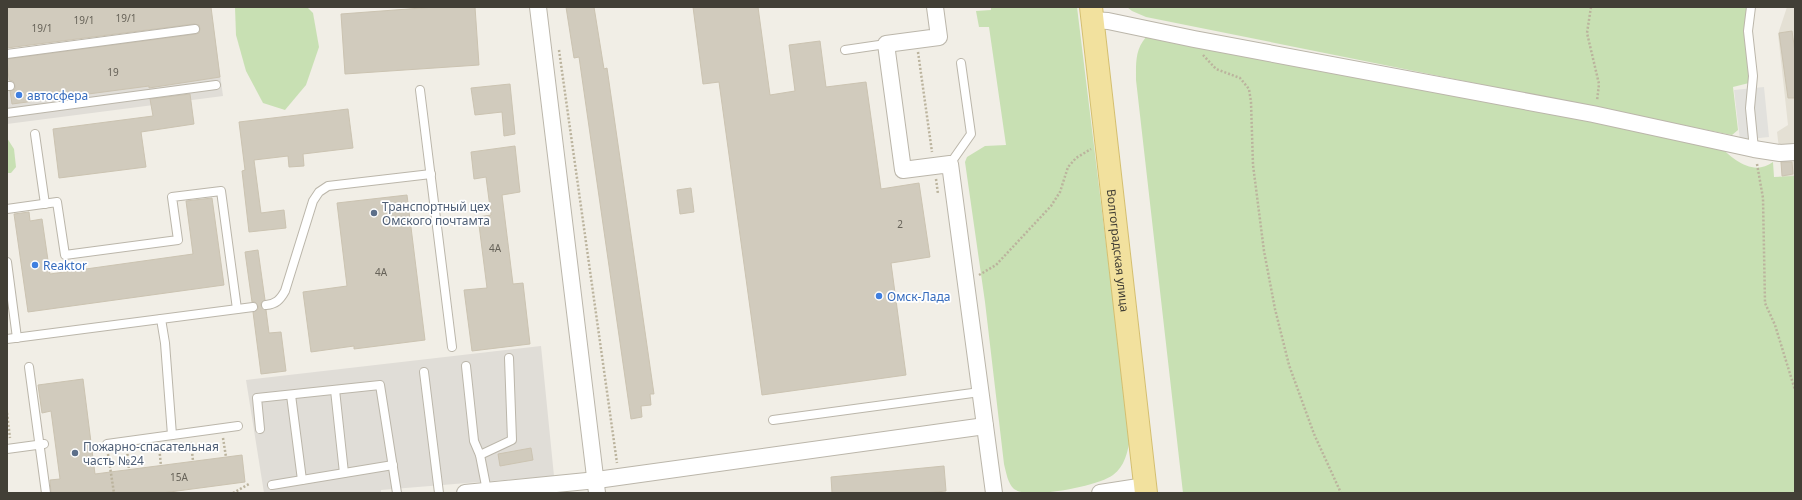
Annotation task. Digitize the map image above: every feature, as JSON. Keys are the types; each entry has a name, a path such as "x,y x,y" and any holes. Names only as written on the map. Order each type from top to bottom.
{"main road":[{"name":"Волгоградская улица","path":"1099,14 1150,491"}],"street":[{"path":"538,7 597,487"},
{"path":"935,7 939,37 886,44 903,170 950,164 994,493"},
{"path":"1099,14 1194,39 1593,114 1754,149 1780,153 1795,152"},
{"path":"465,493 597,487 618,478 985,426"},
{"path":"1100,493 1150,491"}],"lane":[{"path":"1751,7 1748,31 1753,76 1750,108 1754,149"},
{"path":"7,54 195,29"},
{"path":"845,50 886,44"},
{"path":"950,164 970,134 961,63"},
{"path":"7,113 216,86"},
{"path":"420,90 452,347"},
{"path":"35,134 45,204"},
{"path":"266,305 274,304 280,300 285,292 313,200 319,192 328,186 431,174"},
{"path":"7,209 58,202 65,255 178,240 172,197 221,191 237,309"},
{"path":"7,262 17,338"},
{"path":"7,339 253,307"},
{"path":"161,319 165,343 172,435"},
{"path":"480,455 512,440 509,358"},
{"path":"466,366 474,441 480,455 488,492"},
{"path":"29,367 42,444 46,493"},
{"path":"424,372 439,493"},
{"path":"260,429 257,398 380,385 397,493"},
{"path":"335,390 344,473"},
{"path":"773,420 980,392"},
{"path":"291,395 302,480"},
{"path":"107,444 238,426"},
{"path":"9,449 42,444"},
{"path":"272,485 393,465"}],"path":[{"path":"1591,7 1587,33 1599,84 1599,97 1593,114"},
{"path":"1194,39 1198,50 1206,60 1216,69 1240,78 1249,89 1251,102 1253,165 1264,251 1275,309 1289,365 1314,434 1341,493"},
{"path":"559,47 618,478"},
{"path":"966,283 989,270 1005,256 1051,206 1060,192 1068,167 1076,158 1091,148"},
{"path":"1754,149 1763,198 1765,303 1775,325 1795,390"},
{"path":"7,413 9,449"},
{"path":"222,428 226,457"},
{"path":"190,436 194,461"},
{"path":"158,440 161,466"},
{"path":"107,444 114,493"},
{"path":"126,444 129,470"},
{"path":"234,493 249,484"}],"shaded area":[{"path":"1787,7 1795,7 1795,282 1777,132 1788,125 1778,34"},
{"path":"213,23 223,96 7,124 7,50"},
{"path":"1764,87 1769,137 1740,140 1734,90"},
{"path":"541,346 554,476 381,490 381,493 264,493 246,380"}],"green space":[{"path":"235,7 307,7 313,13 319,47 306,85 285,110 263,103 246,71 236,35"},
{"path":"991,7 1077,7 1130,440 1123,463 1113,475 1094,483 1064,490 1033,493 1022,492 1014,489 1006,474 1004,464 985,302 965,162 967,157 985,146 1006,145 989,27 979,27 976,11 991,10"},
{"path":"1127,7 1748,7 1745,31 1749,83 1733,87 1738,130 1732,135 1146,17 1132,11"},
{"path":"1146,37 1718,145 1730,156 1751,167 1758,168 1773,162 1774,177 1795,176 1795,493 1183,493 1136,80 1136,62 1138,52"},
{"path":"7,138 14,149 16,167 11,173 7,173"}],"building":[{"path":"7,7 211,7 220,77 149,88 149,86 12,104 10,91 15,89 15,86 13,81 9,80 7,59 196,34 199,33 200,29 199,25 194,24 7,48"},
{"path":"435,7 475,7 479,65 345,74 341,14"},
{"path":"566,7 594,7 604,69 607,68 654,394 650,394 651,405 641,406 642,417 631,419 579,57 574,58"},
{"path":"693,7 758,7 770,95 795,91 789,45 820,41 826,87 866,82 881,189 919,183 930,257 891,263 906,375 762,395 719,82 703,84"},
{"path":"1792,31 1795,52 1795,98 1788,98 1779,33"},
{"path":"510,84 515,134 504,136 502,112 475,115 471,88"},
{"path":"190,94 194,124 141,132 146,167 59,178 53,129 153,116 150,99"},
{"path":"348,109 353,148 303,154 304,166 289,167 288,156 254,160 261,213 284,210 286,228 249,232 242,171 245,170 239,122"},
{"path":"515,146 520,192 502,195 513,284 523,283 530,344 472,351 464,290 487,288 478,217 491,215 486,177 474,179 471,152"},
{"path":"1781,162 1792,162 1793,174 1782,176"},
{"path":"691,188 694,212 680,214 677,190"},
{"path":"407,195 425,340 354,349 354,346 311,352 303,292 347,286 337,203"},
{"path":"212,198 224,285 28,312 14,214 29,212 30,221 42,219 50,274 193,254 186,201"},
{"path":"258,250 265,300 261,303 261,306 266,310 269,333 281,332 286,371 261,374 253,312 258,309 258,306 255,302 252,302 245,252"},
{"path":"83,379 95,474 242,455 245,482 162,493 51,493 50,480 60,479 51,411 42,413 38,385"},
{"path":"531,448 533,460 500,466 498,454"},
{"path":"944,466 946,491 926,493 832,493 831,477"}],"place":[{"name":"автосфера","path":"19,95"},
{"name":"Транспортный цех Омского почтамта","path":"374,213"},
{"name":"Reaktor","path":"35,265"},
{"name":"Омск-Лада","path":"879,296"},
{"name":"Пожарно-спасательная часть №24","path":"75,453"}]}
